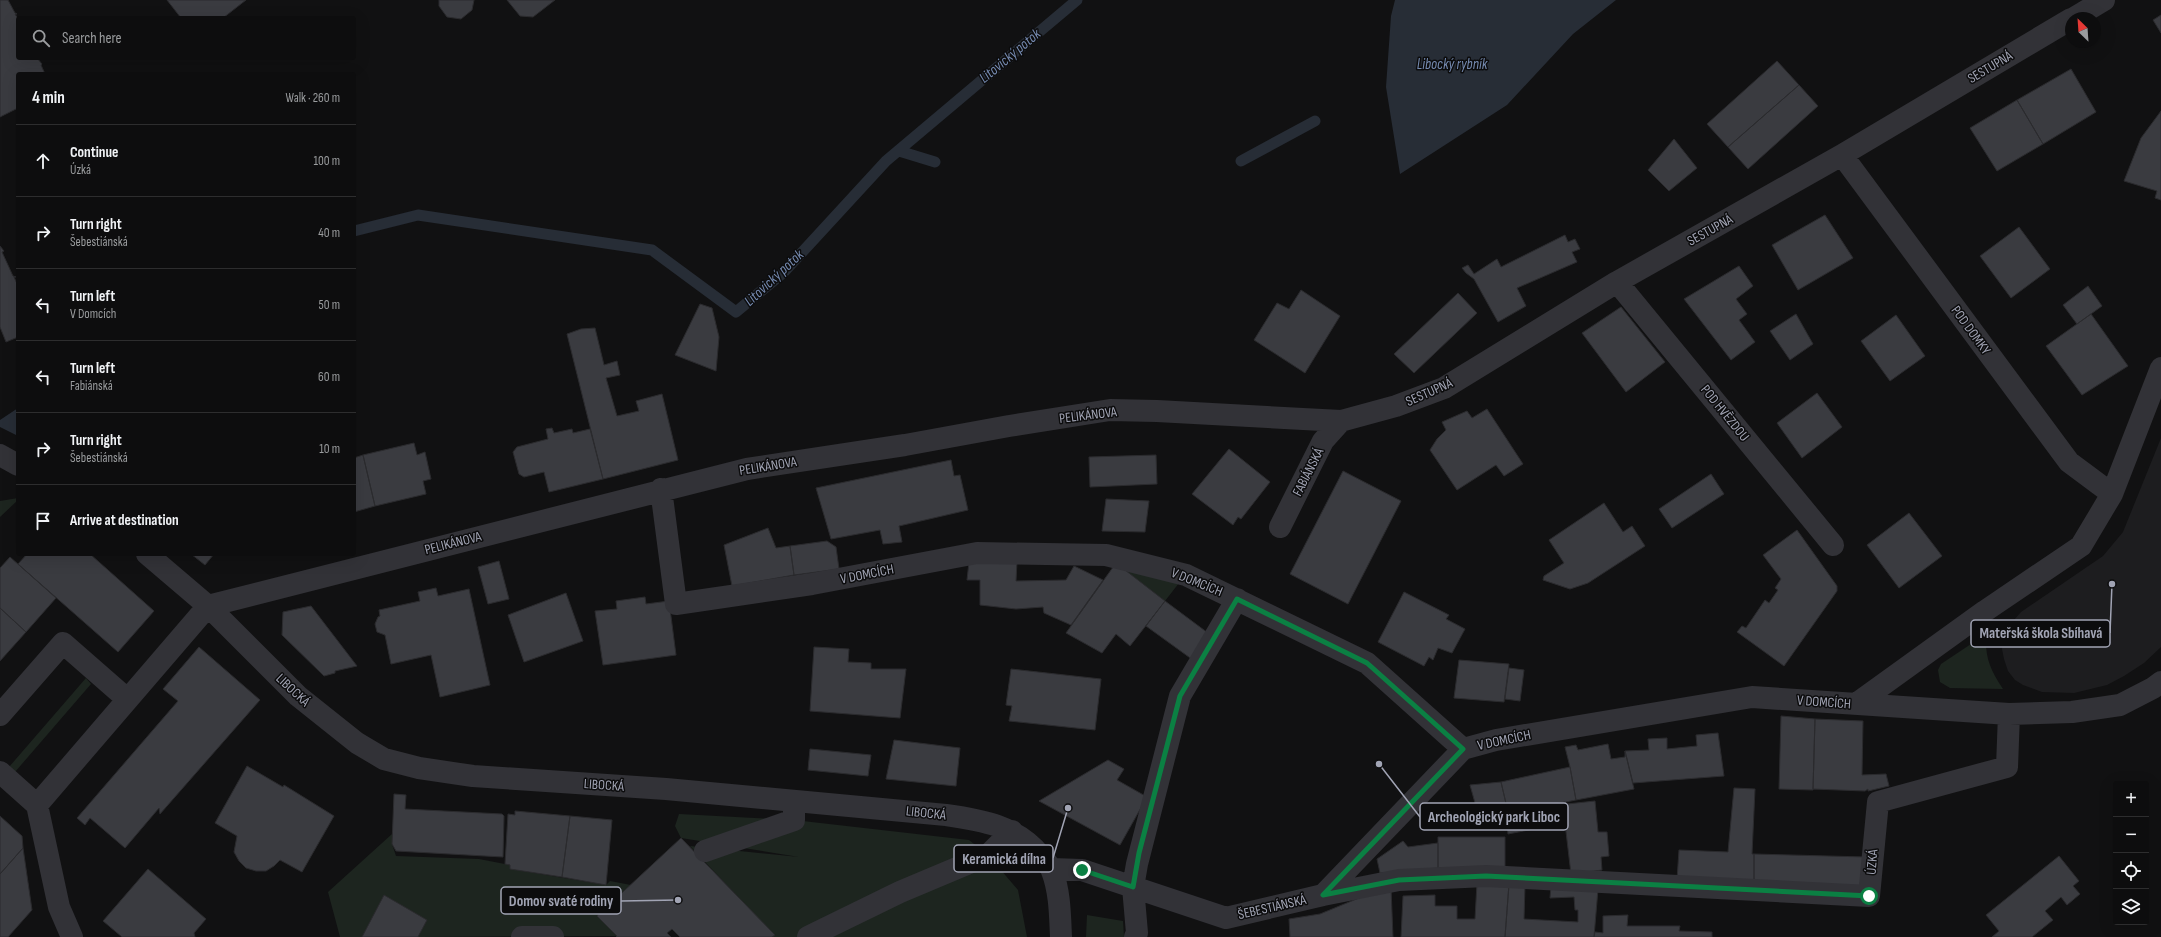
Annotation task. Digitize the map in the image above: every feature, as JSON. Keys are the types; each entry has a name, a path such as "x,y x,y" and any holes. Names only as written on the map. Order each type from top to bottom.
{"street":[{"name":"SESTUPNÁ","path":"2084,12 2104,0"},
{"name":"SESTUPNÁ","path":"1340,421 1396,406 1444,388 1617,282 1842,155 2065,23"},
{"name":"POD DOMKY","path":"1842,155 2069,462 2112,494"},
{"name":"POD HVĚZDOU","path":"1617,282 1833,545"},
{"path":"1856,704 1985,611 2082,546 2112,494 2161,368"},
{"name":"PELIKÁNOVA","path":"208,606 661,489 746,469 905,445 1009,426 1110,410 1157,410 1340,421"},
{"name":"FABIÁNSKÁ","path":"1280,527 1324,441 1340,421"},
{"path":"0,455 16,464"},
{"name":"V DOMCÍCH","path":"661,489 676,604 812,584 977,553 1106,554 1186,575 1367,663 1463,749 1496,740 1752,697 2008,714 2072,712 2120,705 2158,688"},
{"name":"LIBOCKÁ","path":"149,556 208,606 298,696 357,743 384,759 419,768 473,776 794,801 946,815 985,821 1012,831 1036,850 1051,869 1060,907 1061,937"},
{"path":"1135,937 1133,887 1139,853 1180,696 1237,599"},
{"path":"37,805 208,606"},
{"path":"0,715 63,643 127,700"},
{"name":"ÚZKÁ","path":"1323,895 1399,880 1486,876 1869,896 1878,802 2007,767 2008,714"},
{"name":"ŠEBESTIÁNSKÁ","path":"1051,869 1082,870 1226,918 1323,895 1463,749"},
{"path":"0,772 37,805 59,907 72,937"},
{"path":"705,851 794,820 794,801"},
{"path":"808,937 900,892 988,855 1012,831"},
{"path":"522,937 552,937"}],"shaded area":[{"path":"2161,438 2161,647 2144,663 2107,685 2074,693 2042,692 2023,685 2015,680 2008,671 2004,659 2002,649 2007,628 2021,612 2103,556 2123,532"},
{"path":"16,498 16,502 0,517 0,501"},
{"path":"1116,563 1179,583 1165,601"},
{"path":"1986,634 1986,650 1989,663 2003,689 1950,688 1940,682 1938,670 1941,664"},
{"path":"86,678 91,684 15,772 9,767"},
{"path":"679,814 794,820 969,840 988,855 1018,890 1027,937 772,937 774,935 690,846 799,857 681,838 675,826"},
{"path":"392,834 392,844 396,856 479,859 510,865 510,869 606,885 610,881 631,885 617,936 418,937 427,920 384,895 362,937 340,937 328,892"},
{"path":"1087,915 1123,921 1124,937 1086,937"}],"water":[{"name":"Libocký rybník","path":"1395,0 1616,0 1573,34 1507,105 1400,174 1386,87 1391,16"},
{"path":"16,409 16,446 0,457 0,420"}],"pier":[{"path":"0,427 16,435 16,448 0,459"}],"building":[{"path":"0,0 8,0 17,14 15,14 16,60 39,60 42,64 41,65 44,72 16,72 16,109 0,117"},
{"path":"167,0 246,0 226,16 179,16"},
{"path":"439,0 474,0 472,10 461,19 447,17 439,6"},
{"path":"507,0 555,0 533,17 520,16"},
{"path":"2161,15 2161,33 2153,20"},
{"path":"1777,61 1799,85 1728,147 1707,124"},
{"path":"2071,69 2096,112 2043,144 2017,100"},
{"path":"1799,85 1818,106 1748,169 1728,147"},
{"path":"2017,100 2043,144 1997,171 1970,128"},
{"path":"2161,111 2161,200 2155,198 2157,191 2124,181 2141,138"},
{"path":"1674,139 1697,168 1669,191 1648,170"},
{"path":"1825,215 1853,258 1798,290 1772,245"},
{"path":"2019,227 2050,269 2011,298 1980,256"},
{"path":"1565,235 1568,242 1575,239 1580,249 1572,252 1577,262 1517,288 1526,306 1498,322 1474,279 1462,268 1468,265 1474,274 1497,259 1501,267"},
{"path":"0,246 4,251 2,252 13,276 16,277 14,277 16,282 16,338 6,342 0,327"},
{"path":"1739,266 1753,286 1736,299 1747,314 1739,320 1755,342 1731,360 1684,299"},
{"path":"2088,286 2102,306 2077,324 2063,305"},
{"path":"1301,290 1340,316 1305,373 1254,340 1277,303 1289,309"},
{"path":"1458,293 1477,313 1414,373 1394,354"},
{"path":"700,304 712,308 719,337 716,371 675,355"},
{"path":"1621,307 1665,362 1626,392 1582,333"},
{"path":"1796,314 1813,344 1790,360 1770,331"},
{"path":"2091,314 2128,366 2082,395 2046,346"},
{"path":"1896,315 1925,356 1890,381 1861,341"},
{"path":"595,328 604,365 617,361 620,375 606,378 617,416 639,411 636,401 662,394 678,460 603,479 567,334 581,329"},
{"path":"1817,393 1842,427 1802,458 1777,423"},
{"path":"1487,409 1523,464 1504,476 1496,465 1457,490 1430,450 1437,439 1446,430 1442,422 1467,411 1472,418"},
{"path":"552,428 554,433 572,429 573,433 590,429 603,479 549,492 544,472 524,477 519,474 513,452 517,447 548,439 546,429"},
{"path":"414,443 417,455 425,452 431,479 423,481 426,494 375,506 363,455"},
{"path":"1229,449 1270,482 1241,519 1238,517 1233,525 1192,494"},
{"path":"363,455 375,506 356,511 356,457"},
{"path":"1156,455 1157,484 1090,487 1089,457"},
{"path":"951,460 954,476 960,475 968,510 899,526 902,542 883,544 880,530 831,539 816,488"},
{"path":"1343,471 1401,501 1348,604 1290,574"},
{"path":"1711,474 1724,494 1672,528 1659,509"},
{"path":"1106,499 1149,501 1145,532 1102,531"},
{"path":"1604,503 1623,532 1632,526 1645,546 1588,583 1570,589 1543,580 1544,576 1564,563 1549,540"},
{"path":"1909,513 1942,556 1899,588 1867,545"},
{"path":"768,528 776,548 790,546 794,575 732,586 724,545"},
{"path":"1797,530 1837,586 1837,591 1784,666 1737,632 1742,626 1746,628 1765,600 1769,603 1778,590 1775,588 1781,579 1763,555"},
{"path":"827,541 836,547 839,569 794,575 790,546"},
{"path":"25,556 92,556 154,611 118,652 18,564"},
{"path":"194,556 212,556 205,565"},
{"path":"10,557 56,598 26,632 0,608 0,568"},
{"path":"499,561 509,599 488,604 478,567"},
{"path":"1017,561 1016,581 1066,580 1074,566 1103,580 1071,625 1044,613 1043,607 1016,609 980,605 980,580 967,580 969,562"},
{"path":"1116,563 1165,601 1130,646 1116,634 1102,653 1066,633"},
{"path":"436,588 438,596 469,589 490,685 440,697 431,655 391,664 385,635 377,632 375,624 380,616 379,610 420,601 418,592"},
{"path":"1404,592 1449,615 1446,619 1465,629 1452,653 1438,648 1433,660 1429,657 1424,666 1378,642"},
{"path":"566,593 583,641 524,662 508,615"},
{"path":"645,597 646,604 669,601 676,655 603,665 595,611 617,609 616,601"},
{"path":"1165,601 1212,636 1193,660 1146,626"},
{"path":"311,606 357,666 335,671 335,673 324,676 282,635 283,612"},
{"path":"0,608 26,632 0,661"},
{"path":"199,647 260,700 160,814 159,808 125,848 90,818 85,825 77,818 178,701 163,689"},
{"path":"814,647 849,649 848,662 871,663 871,669 906,669 900,718 810,711"},
{"path":"1459,660 1509,664 1504,702 1454,698"},
{"path":"1509,668 1524,670 1520,701 1505,699"},
{"path":"1011,669 1101,679 1095,730 1009,721 1012,706 1006,705"},
{"path":"1781,716 1815,719 1813,790 1779,789"},
{"path":"1815,719 1863,721 1862,775 1886,774 1889,786 1868,791 1868,789 1865,791 1813,789"},
{"path":"1718,733 1724,776 1633,783 1625,751 1649,750 1648,739 1667,738 1667,749 1697,746 1696,735"},
{"path":"894,740 960,748 956,786 886,779"},
{"path":"1608,744 1611,759 1625,757 1625,751 1634,789 1576,800 1565,747 1576,745 1578,750"},
{"path":"810,749 871,755 868,776 808,770"},
{"path":"1108,760 1124,769 1117,780 1147,797 1120,845 1039,801"},
{"path":"247,766 283,787 284,785 334,816 302,872 280,860 266,871 256,871 246,868 239,861 234,852 237,836 215,823"},
{"path":"1570,767 1576,800 1506,814 1508,812 1501,782"},
{"path":"1501,782 1508,812 1506,814 1477,810 1470,785"},
{"path":"1734,788 1755,789 1752,854 1754,854 1754,883 1677,880 1679,850 1728,852"},
{"path":"394,794 406,795 405,809 502,814 504,816 503,857 396,851 392,844"},
{"path":"1595,801 1598,832 1607,832 1609,856 1601,857 1602,870 1571,874 1565,823 1508,834 1506,814 1565,802 1567,804"},
{"path":"515,811 570,816 562,877 510,869 510,865 505,864 508,814 515,815"},
{"path":"0,816 22,836 23,848 0,874"},
{"path":"570,816 612,820 606,885 562,877"},
{"path":"1438,837 1505,837 1505,868 1438,868"},
{"path":"681,838 775,935 772,937 680,937 672,929 667,933 671,937 616,937 617,936 597,916"},
{"path":"1403,841 1408,847 1438,843 1438,868 1380,873 1377,859"},
{"path":"23,848 32,910 8,937 0,937 0,874"},
{"path":"1754,854 1866,857 1865,887 1754,883"},
{"path":"2059,856 2079,881 2073,886 2080,894 2067,905 2061,897 2045,911 2053,920 2032,937 1992,937 1999,931 1986,915"},
{"path":"148,869 206,919 194,933 195,937 122,937 103,921"},
{"path":"1477,883 1509,884 1505,937 1401,937 1403,896 1435,895 1435,906 1457,906 1457,919 1475,919"},
{"path":"1509,884 1525,885 1524,919 1578,922 1578,910 1575,910 1574,897 1550,898 1551,886 1598,889 1594,937 1505,937"},
{"path":"1391,888 1393,937 1290,937 1289,919 1320,914 1376,891"},
{"path":"384,895 427,920 418,937 362,937"},
{"path":"1628,915 1627,926 1680,926 1679,931 1712,932 1712,937 1594,937 1595,932 1603,933 1603,916"}],"waterway":[{"name":"Litovický potok","path":"356,230 418,215 652,250 736,312 783,273 886,161 1077,0"},
{"path":"1241,161 1315,121"},
{"path":"899,151 935,162"}],"place":[{"name":"Mateřská škola Sbíhavá","path":"2112,584"},
{"name":"Archeologický park Liboc","path":"1379,764"},
{"name":"Keramická dílna","path":"1068,808"},
{"name":"Domov svaté rodiny","path":"678,900"}],"route":[{"path":"1082,870 1133,887 1139,853 1180,696 1237,599 1367,663 1463,749 1323,895 1399,880 1486,876 1869,896"}]}
